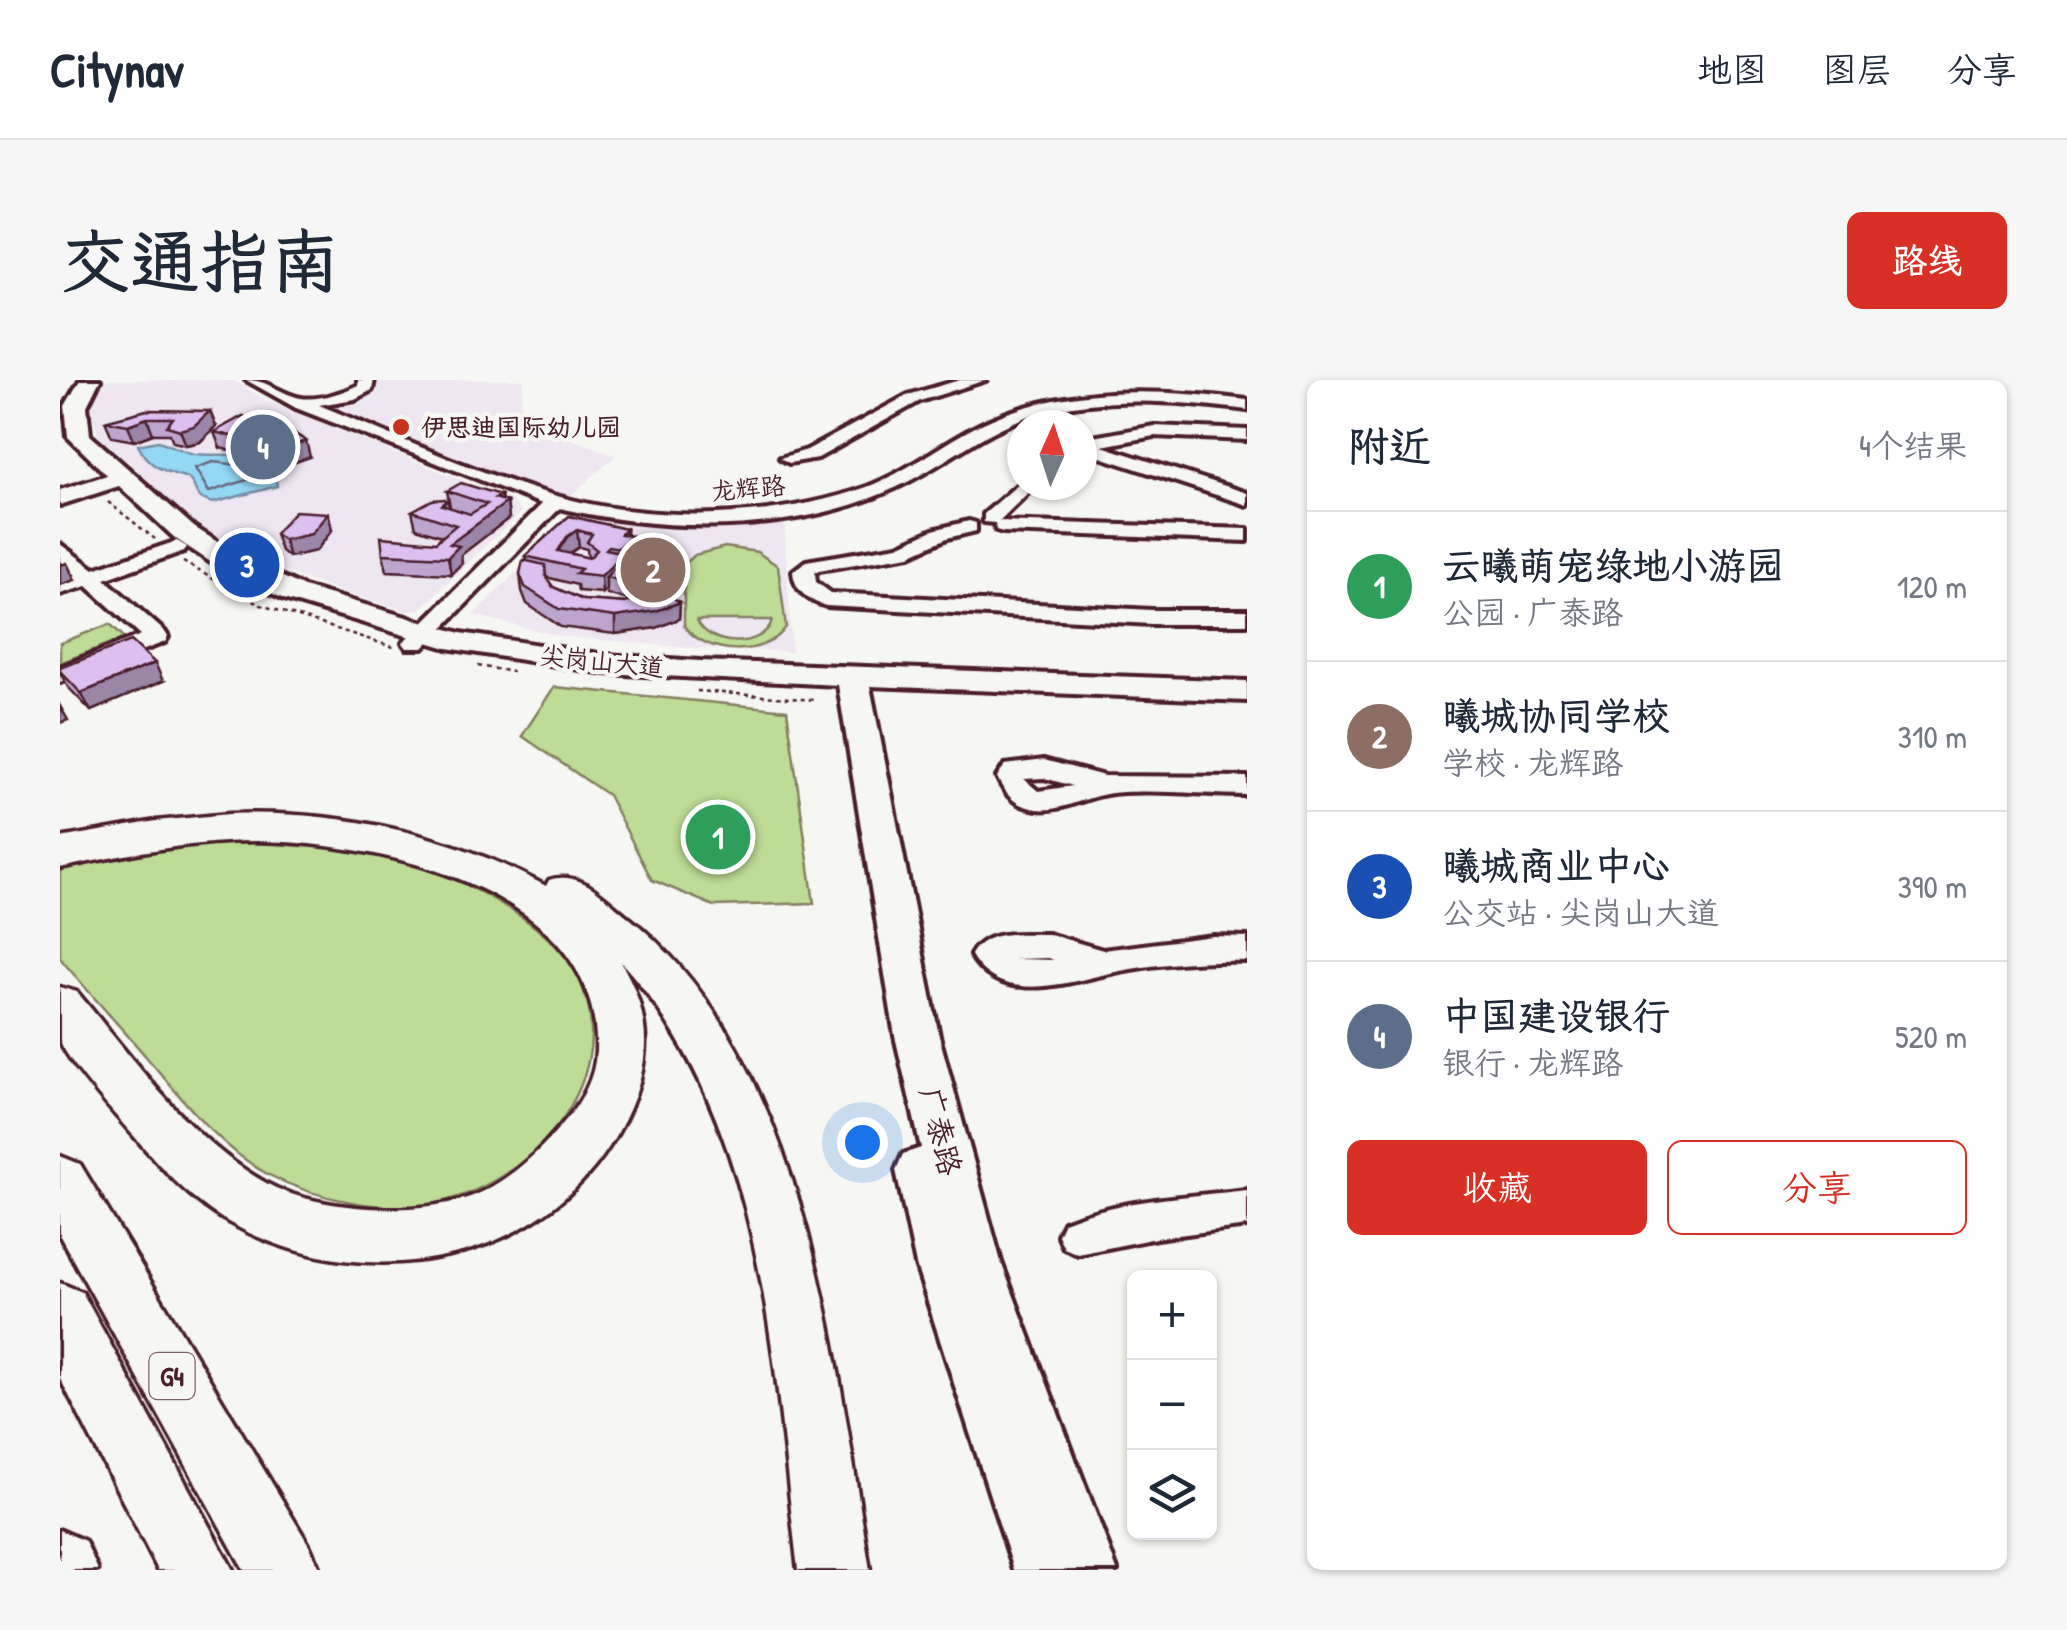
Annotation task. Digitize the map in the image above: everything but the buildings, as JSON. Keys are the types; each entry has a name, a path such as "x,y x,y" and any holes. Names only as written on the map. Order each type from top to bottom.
{"highway":[{"path":"60,836 136,822 254,811 366,818 532,870 582,902 662,974 700,1024 729,1082 778,1232 834,1570"},
{"path":"60,854 196,830 255,827 429,840 518,888 558,916 586,943 607,974 619,1011 622,1052 595,1125 562,1167 524,1198 478,1222 430,1236 373,1236 275,1215 241,1199 200,1167 164,1131 60,1006"},
{"name":"G4","path":"60,1182 284,1570"},
{"name":"G4","path":"60,1314 198,1570"}],"main road":[{"path":"60,407 75,380"},
{"name":"尖岗山大道","path":"90,380 76,406 75,426 106,482 253,574 294,593 420,638"},
{"name":"尖岗山大道","path":"60,436 170,546 262,593 420,638 558,670 1247,703"},
{"path":"60,489 106,482"},
{"path":"60,499 93,496 106,482"},
{"name":"尖岗山大道","path":"843,682 1247,691"},
{"name":"广泰路","path":"843,682 890,1036 943,1265 1046,1570"},
{"name":"广泰路","path":"843,682 917,1036 974,1262 1086,1570"}],"street":[{"name":"龙辉路","path":"254,380 555,502 663,516 740,516 812,507 898,480 1000,414 1103,400 1166,398 1247,405"},
{"path":"304,403 357,394 366,388 366,380"},
{"path":"915,380 936,392 973,404"},
{"path":"790,458 812,454 914,398 978,380"},
{"path":"1000,414 1007,417"},
{"path":"1097,441 1154,431 1247,435"},
{"path":"1097,449 1247,500"},
{"path":"1191,519 1220,491"},
{"path":"997,522 1015,500"},
{"path":"420,638 555,502"},
{"path":"1247,535 1191,519 971,519 969,527 903,550 813,565 804,571 803,581 810,591 826,599 1152,617 1247,617"},
{"path":"60,588 170,546"},
{"path":"60,550 157,636 60,674"},
{"path":"1104,784 1247,786"},
{"path":"1104,962 1213,948 1247,948"},
{"path":"1078,1235 1156,1219 1247,1208"}],"path":[{"path":"106,482 116,506 170,546"}],"shaded area":[{"path":"101,380 233,380 266,400 511,500 521,512 419,610 407,611 344,593 260,562 206,532 98,437 90,403"},
{"path":"374,380 524,380 519,418 616,456 569,497 501,477 318,404 367,394"},
{"path":"573,516 638,524 784,521 792,652 559,636 473,615"}],"green space":[{"path":"725,547 757,552 778,566 786,627 764,644 750,648 720,647 694,636 684,626 684,565 695,555","holes":["697,620 772,620 758,637 735,642 712,636"]},
{"path":"110,624 125,638 60,663 60,643"},
{"path":"554,687 787,710 814,903 714,906 652,880 608,795 522,736"},
{"path":"249,843 353,851 414,864 486,895 554,944 582,985 591,1022 588,1059 577,1094 558,1126 532,1154 501,1177 467,1194 431,1204 370,1205 327,1197 269,1175 235,1152 190,1108 60,958 60,869 192,845"}],"water":[{"path":"158,441 195,454 255,458 273,473 277,486 213,503 206,501 188,478 152,464 138,445"}],"place":[{"name":"伊思迪国际幼儿园","path":"401,427"},
{"name":"中国建设银行","path":"263,447"},
{"name":"曦城商业中心","path":"247,565"},
{"name":"曦城协同学校","path":"653,570"},
{"name":"云曦萌宠绿地小游园","path":"718,837"}]}
